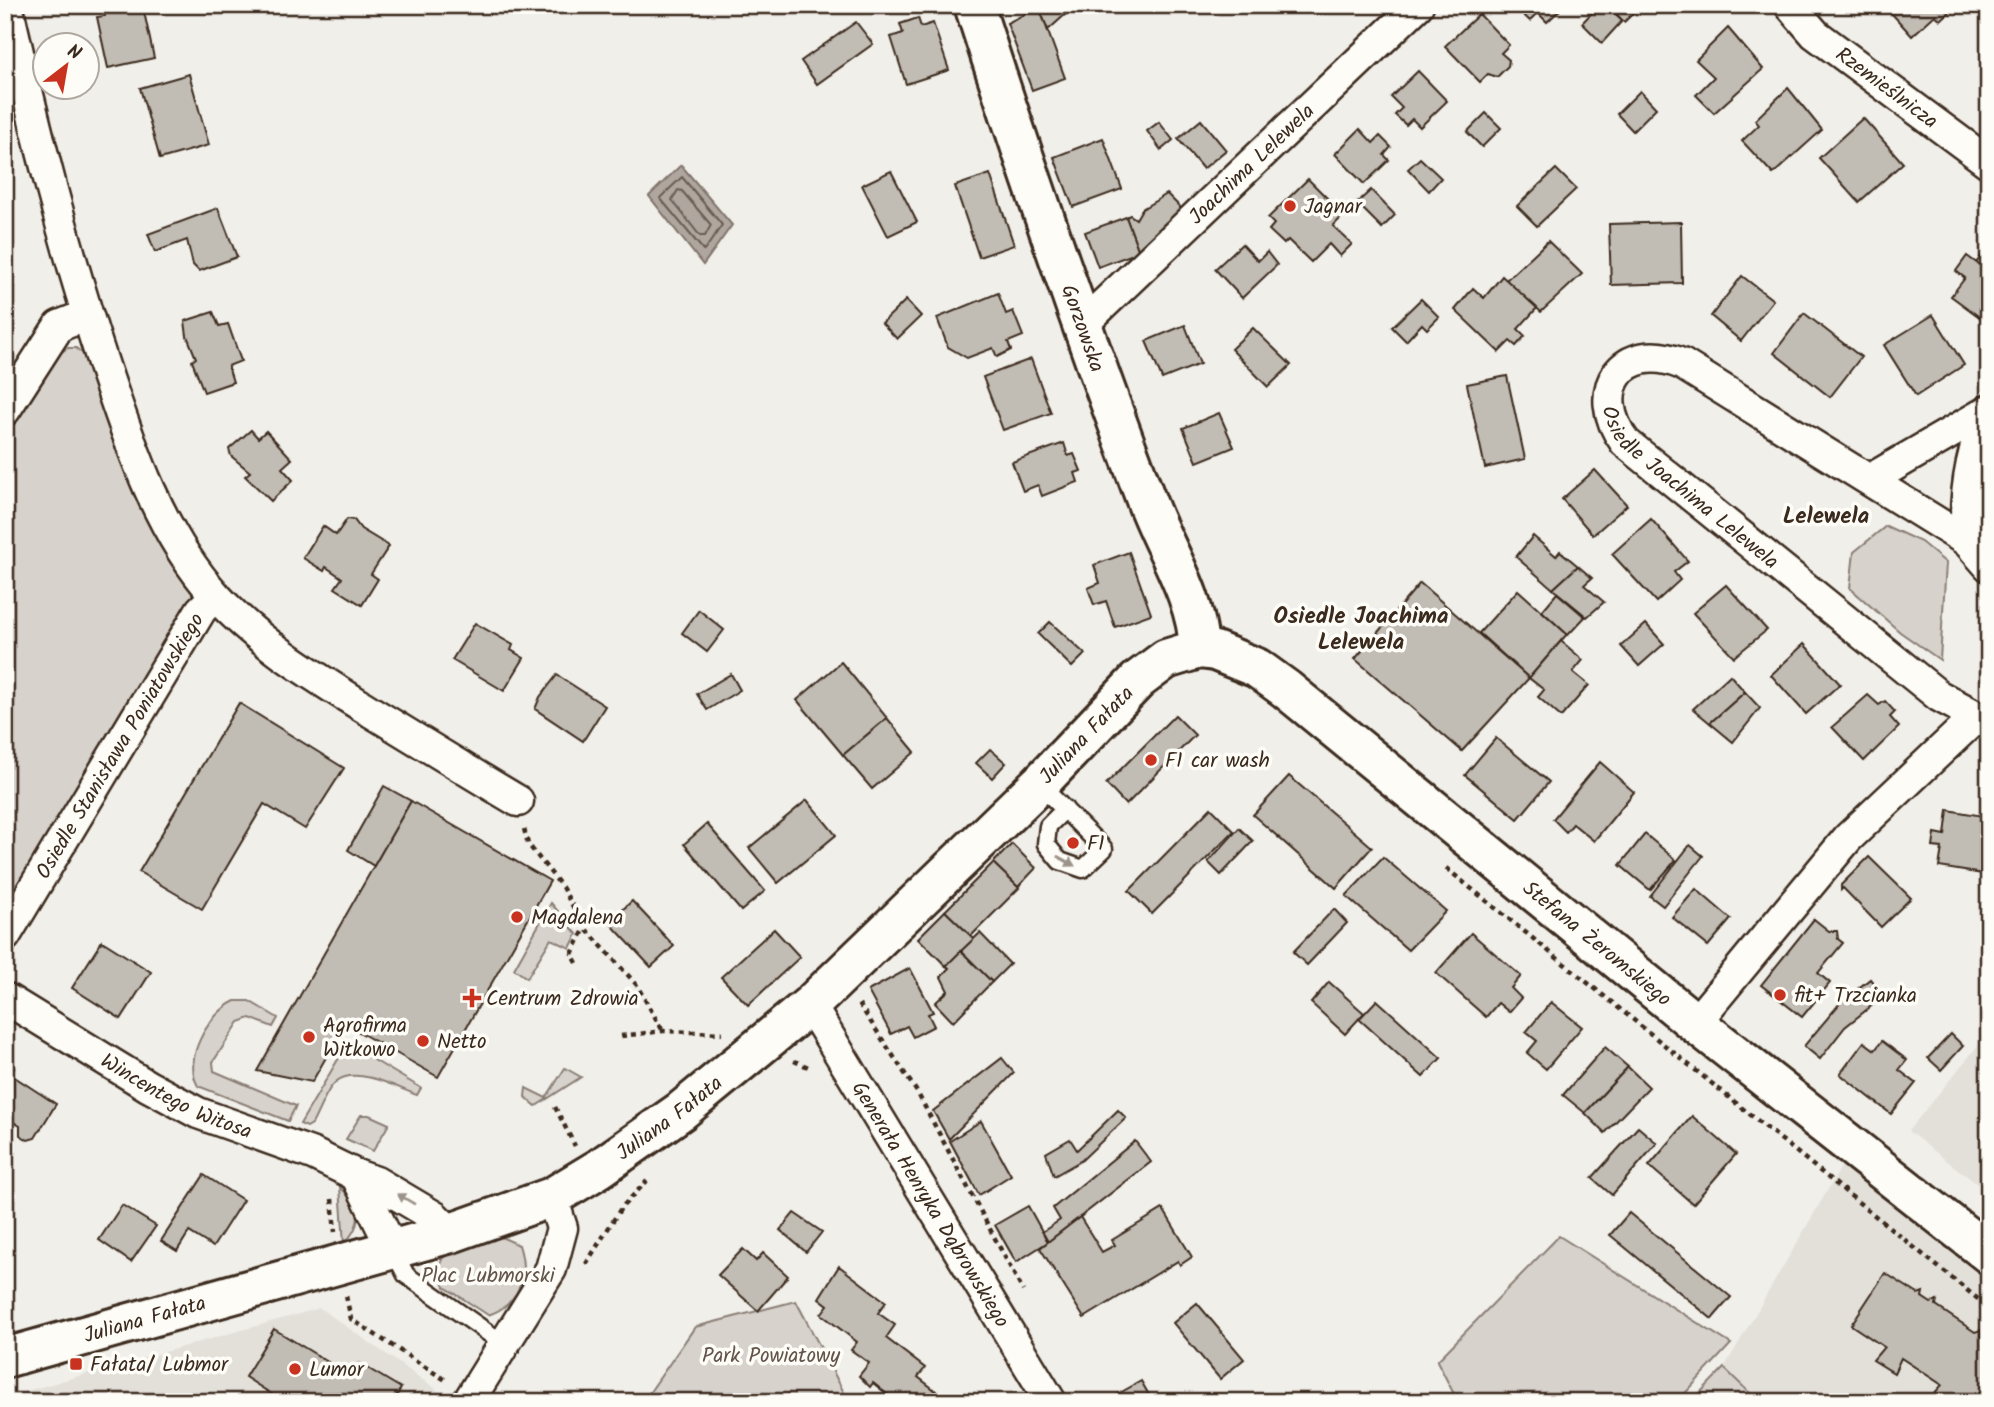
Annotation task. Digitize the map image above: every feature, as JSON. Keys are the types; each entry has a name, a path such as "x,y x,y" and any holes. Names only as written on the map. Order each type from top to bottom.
{"main road":[{"name":"Gorzowska","path":"974,5 1014,130 1147,501 1183,583 1198,631 1199,649"},
{"name":"Juliana Fałata","path":"5,1358 338,1263 393,1250 552,1197 610,1161 681,1111 810,1005 1052,797 1138,680 1166,659 1199,649"},
{"name":"Stefana Żeromskiego","path":"1199,649 1231,655 1277,682 1695,1023 1989,1254"}],"street":[{"path":"7,5 40,148 87,315 146,479 175,538 215,596 265,641 332,687 517,802"},
{"name":"Joachima Lelewela","path":"1084,323 1418,5"},
{"name":"Rzemieślnicza","path":"1790,5 1815,34 1989,163"},
{"path":"5,410 59,326 87,315"},
{"name":"Osiedle Joachima Lelewela","path":"1982,721 1939,696 1625,442 1612,425 1608,411 1610,387 1624,368 1636,360 1665,357 1871,479 1967,541 1989,566"},
{"path":"1871,479 1988,410"},
{"path":"1967,541 1964,514 1970,463 1988,410"},
{"name":"Osiedle Stanisława Poniatowskiego","path":"5,936 201,610 215,596"},
{"path":"1695,1023 1848,838 1982,721"},
{"name":"Wincentego Witosa","path":"5,998 148,1086 198,1112 376,1182 435,1217 450,1233"},
{"name":"Generała Henryka Dąbrowskiego","path":"810,1005 1051,1402"},
{"path":"344,1169 393,1250"},
{"path":"470,1399 551,1269 562,1228 552,1197"}],"lane":[{"path":"393,1250 406,1275 504,1344"}],"path":[{"path":"517,802 528,844 562,887 585,928 636,984 663,1031"},
{"path":"1437,861 1989,1308"},
{"path":"577,963 572,954 585,928"},
{"path":"857,995 859,1004 917,1092 1023,1293"},
{"path":"621,1036 663,1031 724,1033"},
{"path":"785,1065 793,1061 818,1073"},
{"path":"555,1107 577,1150"},
{"path":"567,1156 586,1145"},
{"path":"344,1169 338,1263 351,1319 470,1399"},
{"path":"579,1276 621,1208 649,1179"}],"shaded area":[{"path":"1989,1032 1989,1193 1908,1131"},
{"path":"1844,1162 1989,1280 1989,1402 1691,1402 1724,1368"},
{"path":"320,1308 443,1394 439,1402 5,1402 5,1397"}],"green space":[{"path":"68,348 76,348 88,358 194,589 189,606 20,889 5,891 5,434 55,356"},
{"path":"1886,526 1921,542 1946,563 1940,660 1900,632 1850,588 1854,552"},
{"path":"551,903 577,934 570,948 551,939 527,978 514,969"},
{"path":"235,1001 249,1001 278,1018 273,1027 250,1018 239,1022 213,1062 214,1071 296,1106 288,1121 198,1086 193,1063 201,1038 216,1016"},
{"path":"347,1044 421,1088 417,1095 377,1079 345,1077 329,1089 312,1124 307,1127 300,1124"},
{"path":"565,1068 581,1077 536,1106 525,1097 526,1088 546,1098"},
{"path":"361,1115 369,1115 389,1124 373,1151 346,1139"},
{"path":"340,1187 352,1201 358,1214 355,1228 344,1244"},
{"name":"Plac Lubmorski","path":"499,1236 519,1245 522,1278 515,1296 508,1304 488,1315 445,1287 438,1268 444,1255"},
{"path":"1559,1236 1731,1344 1677,1402 1458,1402 1437,1361"},
{"name":"Park Powiatowy","path":"796,1301 849,1402 643,1402 695,1327"},
{"path":"1724,1368 1759,1402 1691,1402"}],"water":[{"path":"681,165 732,225 703,265 649,196"}],"building":[{"path":"103,5 143,7 154,58 108,68 97,17 105,16"},
{"path":"1076,5 1048,30 1039,7"},
{"path":"1513,5 1565,5 1547,22 1538,13 1530,21"},
{"path":"1599,5 1605,5 1622,21 1602,43 1582,23"},
{"path":"1608,5 1642,5 1624,22"},
{"path":"1884,5 1957,5 1941,20 1935,15 1912,36"},
{"path":"1039,7 1065,78 1032,90 1007,23"},
{"path":"1479,14 1509,45 1501,53 1509,60 1508,66 1497,77 1488,74 1480,82 1445,46"},
{"path":"918,18 921,27 933,23 949,70 906,84 891,37 903,33 900,24"},
{"path":"856,22 873,44 817,84 801,61"},
{"path":"1728,28 1763,69 1714,113 1696,95 1714,77 1696,60"},
{"path":"1418,71 1447,101 1420,127 1412,119 1406,125 1395,115 1402,108 1391,97"},
{"path":"189,74 209,145 160,159 140,88"},
{"path":"1788,88 1822,130 1773,174 1742,141 1759,125 1755,120"},
{"path":"1640,91 1656,108 1633,131 1617,114"},
{"path":"1486,113 1501,128 1482,147 1467,132"},
{"path":"1863,118 1903,163 1859,202 1819,158"},
{"path":"1201,120 1226,150 1203,169 1178,139"},
{"path":"1159,122 1173,140 1161,150 1147,131"},
{"path":"1360,129 1373,143 1380,136 1391,147 1384,155 1389,160 1364,184 1335,154"},
{"path":"1103,138 1122,189 1073,207 1054,157"},
{"path":"1420,158 1441,178 1429,191 1408,169"},
{"path":"1556,169 1576,189 1537,226 1517,206"},
{"path":"891,171 917,222 888,236 862,185"},
{"path":"990,174 1014,245 979,257 955,186"},
{"path":"1308,179 1344,215 1333,226 1352,244 1340,256 1329,244 1311,262 1288,240 1284,244 1269,230 1274,224 1268,218"},
{"path":"1371,190 1395,215 1382,228 1357,203"},
{"path":"1167,194 1184,211 1139,252 1126,217 1130,215 1136,219 1142,209"},
{"path":"218,208 237,257 199,271 193,265 187,240 155,252 148,234"},
{"path":"1126,217 1139,252 1098,267 1085,232"},
{"path":"1681,222 1682,283 1611,285 1609,224"},
{"path":"1548,241 1582,274 1541,312 1506,280"},
{"path":"1242,244 1258,261 1267,252 1277,265 1242,298 1215,269"},
{"path":"1989,246 1989,272 1976,263"},
{"path":"1967,256 1989,272 1989,324 1951,296 1965,278 1956,271"},
{"path":"1502,276 1537,308 1518,329 1525,336 1516,346 1510,341 1499,352 1455,310 1473,288 1484,298"},
{"path":"1742,276 1773,300 1741,341 1711,316"},
{"path":"998,293 1006,314 1013,311 1023,336 1008,342 1011,350 997,357 993,348 967,358 948,347 937,318"},
{"path":"1421,299 1439,317 1427,329 1422,324 1406,341 1392,327"},
{"path":"906,300 921,316 897,339 882,323"},
{"path":"213,312 219,326 228,324 241,361 228,366 233,382 204,392 192,361 196,358 187,336 185,321"},
{"path":"1804,313 1861,357 1830,397 1774,353"},
{"path":"1933,315 1964,365 1916,396 1884,345"},
{"path":"1185,325 1200,364 1162,379 1146,341"},
{"path":"1253,328 1291,365 1268,387 1231,349"},
{"path":"1031,359 1051,413 1003,430 983,377"},
{"path":"1507,376 1525,459 1485,468 1467,384"},
{"path":"1219,413 1234,447 1197,462 1183,428"},
{"path":"251,430 258,438 266,431 292,459 282,468 293,480 271,501 245,476 250,472 231,456 229,449"},
{"path":"1064,443 1068,456 1074,454 1081,471 1075,473 1078,482 1042,496 1038,485 1023,491 1012,462"},
{"path":"1595,470 1627,505 1593,535 1562,499"},
{"path":"347,519 354,520 361,529 389,546 371,574 378,579 362,605 335,588 342,578 326,567 324,571 303,558 323,526 336,535"},
{"path":"1651,519 1688,561 1674,572 1680,580 1656,602 1612,554"},
{"path":"1533,536 1556,556 1560,551 1578,566 1553,589 1516,557"},
{"path":"1129,552 1151,614 1115,627 1106,601 1094,605 1088,588 1100,583 1094,565"},
{"path":"1578,566 1592,578 1584,585 1604,602 1587,617 1553,589"},
{"path":"1420,583 1529,678 1462,751 1355,659"},
{"path":"1726,585 1767,630 1734,657 1693,613"},
{"path":"1518,590 1567,634 1529,678 1479,633"},
{"path":"1557,593 1585,617 1568,635 1542,611"},
{"path":"699,610 724,630 707,652 682,633"},
{"path":"1050,622 1085,654 1072,667 1038,634"},
{"path":"475,623 513,645 511,650 524,658 504,691 452,660"},
{"path":"1646,624 1664,644 1639,666 1621,646"},
{"path":"1561,641 1583,660 1573,672 1589,685 1561,717 1538,697 1544,690 1529,678"},
{"path":"1804,644 1840,684 1806,714 1771,675"},
{"path":"841,662 887,718 843,755 797,700"},
{"path":"731,674 740,690 707,710 697,694"},
{"path":"557,675 605,706 583,741 535,709 540,697"},
{"path":"1730,675 1745,692 1710,723 1693,709"},
{"path":"1745,692 1760,708 1733,742 1710,723"},
{"path":"1868,695 1879,705 1885,701 1895,712 1890,717 1899,727 1864,761 1832,727"},
{"path":"239,703 344,768 305,829 264,804 202,909 139,872"},
{"name":"F1 car wash","path":"1175,715 1195,735 1126,805 1106,784"},
{"path":"887,718 915,752 872,789 843,755"},
{"path":"1496,738 1549,782 1518,819 1465,775"},
{"path":"990,749 1006,763 992,778 976,763"},
{"path":"1600,762 1634,792 1594,841 1573,824 1566,832 1553,819"},
{"path":"1289,776 1372,847 1336,888 1253,815"},
{"path":"384,786 411,801 374,866 348,850"},
{"path":"807,800 836,835 778,883 749,848"},
{"path":"411,801 550,881 438,1077 345,1024 312,1082 257,1071"},
{"path":"1211,808 1234,831 1152,914 1129,891"},
{"path":"1948,810 1989,817 1989,875 1939,867 1942,848 1933,847 1935,833 1945,835"},
{"path":"707,824 765,891 741,911 684,844"},
{"path":"1239,828 1253,841 1221,875 1208,862"},
{"path":"1645,834 1676,860 1650,890 1620,865"},
{"path":"1012,844 1036,868 1018,887 993,863"},
{"path":"1690,845 1703,856 1663,906 1650,896"},
{"path":"1383,857 1446,911 1408,950 1346,896"},
{"path":"1869,857 1911,898 1881,927 1843,888 1841,890 1841,885"},
{"path":"993,863 1019,888 971,936 945,911"},
{"path":"1696,889 1731,919 1708,946 1672,917"},
{"path":"632,901 674,946 651,967 609,922"},
{"path":"1334,909 1347,923 1307,965 1293,952"},
{"path":"945,911 974,939 946,966 918,938"},
{"path":"1814,919 1829,931 1837,931 1838,939 1843,943 1818,973 1830,983 1802,1017 1761,985"},
{"path":"774,929 800,957 748,1005 721,977"},
{"path":"980,933 1010,964 992,982 961,951"},
{"path":"1471,933 1521,976 1511,988 1521,998 1509,1012 1498,1003 1486,1017 1436,973"},
{"path":"102,941 151,972 121,1019 72,988"},
{"path":"961,951 992,982 953,1022 935,1003 948,991 941,977 949,968 946,966"},
{"path":"910,968 933,1012 928,1014 934,1026 913,1037 907,1026 891,1034 868,991"},
{"path":"1870,979 1884,996 1845,1027 1820,1059 1804,1046 1841,1002"},
{"path":"1329,982 1364,1013 1345,1034 1311,1003"},
{"path":"1377,1000 1441,1058 1423,1077 1359,1019"},
{"path":"1551,1002 1582,1027 1546,1069 1527,1053 1537,1041 1526,1032"},
{"path":"1951,1034 1963,1046 1941,1070 1928,1058"},
{"path":"1882,1041 1907,1060 1899,1070 1916,1083 1891,1114 1840,1074 1864,1042 1875,1050"},
{"path":"1605,1047 1628,1067 1585,1113 1563,1095"},
{"path":"1002,1058 1014,1073 949,1139 933,1111"},
{"path":"5,1063 14,1068 10,1074 56,1104 35,1138 28,1140 20,1135 20,1126 5,1117"},
{"path":"1628,1067 1649,1087 1605,1133 1585,1113"},
{"path":"1118,1110 1126,1118 1082,1160 1054,1176 1046,1153 1070,1139 1077,1150"},
{"path":"1692,1116 1736,1154 1693,1204 1649,1166"},
{"path":"981,1121 1011,1175 979,1195 950,1141"},
{"path":"1638,1127 1657,1143 1612,1195 1592,1178"},
{"path":"1135,1141 1151,1162 1048,1242 1042,1232 1060,1220 1053,1208"},
{"path":"204,1175 243,1200 213,1247 189,1232 177,1251 161,1241"},
{"path":"122,1205 156,1226 131,1262 99,1240"},
{"path":"1028,1206 1048,1242 1016,1262 995,1225"},
{"path":"1163,1209 1192,1257 1180,1265 1178,1261 1084,1318 1040,1248 1080,1217 1102,1252 1115,1245 1112,1240"},
{"path":"794,1213 822,1232 806,1252 780,1230"},
{"path":"1629,1213 1731,1297 1712,1319 1610,1235"},
{"path":"743,1249 756,1261 763,1253 788,1276 758,1311 718,1275"},
{"path":"839,1266 886,1302 878,1313 895,1325 886,1338 925,1368 918,1377 936,1391 928,1402 883,1402 888,1395 873,1383 870,1387 859,1376 869,1363 851,1350 857,1342 821,1314 828,1305 819,1298"},
{"path":"1885,1273 1918,1294 1923,1292 1922,1297 1931,1303 1937,1301 1936,1306 1975,1332 1981,1330 1980,1336 1989,1341 1989,1402 1963,1402 1966,1398 1960,1395 1956,1402 1936,1402 1930,1398 1942,1385 1901,1358 1894,1373 1873,1360 1884,1347 1851,1325"},
{"path":"1197,1303 1244,1359 1220,1379 1173,1323"},
{"name":"Lumor","path":"274,1329 351,1376 359,1363 401,1388 393,1402 284,1402 245,1377"},
{"path":"1141,1381 1153,1402 1104,1402"}],"place":[{"name":"Jagnar","path":"1290,206"},
{"name":"F1 car wash","path":"1151,760"},
{"name":"F1","path":"1073,843"},
{"name":"Magdalena","path":"517,917"},
{"name":"fit+ Trzcianka","path":"1780,995"},
{"name":"Centrum Zdrowia","path":"472,998"},
{"name":"Agrofirma Witkowo","path":"309,1037"},
{"name":"Netto","path":"423,1041"},
{"name":"Fałata/ Lubmor","path":"76,1364"},
{"name":"Lumor","path":"295,1369"}],"district":[{"name":"Lelewela","path":"1826,515"},
{"name":"Osiedle Joachima Lelewela","path":"1361,628"}]}
